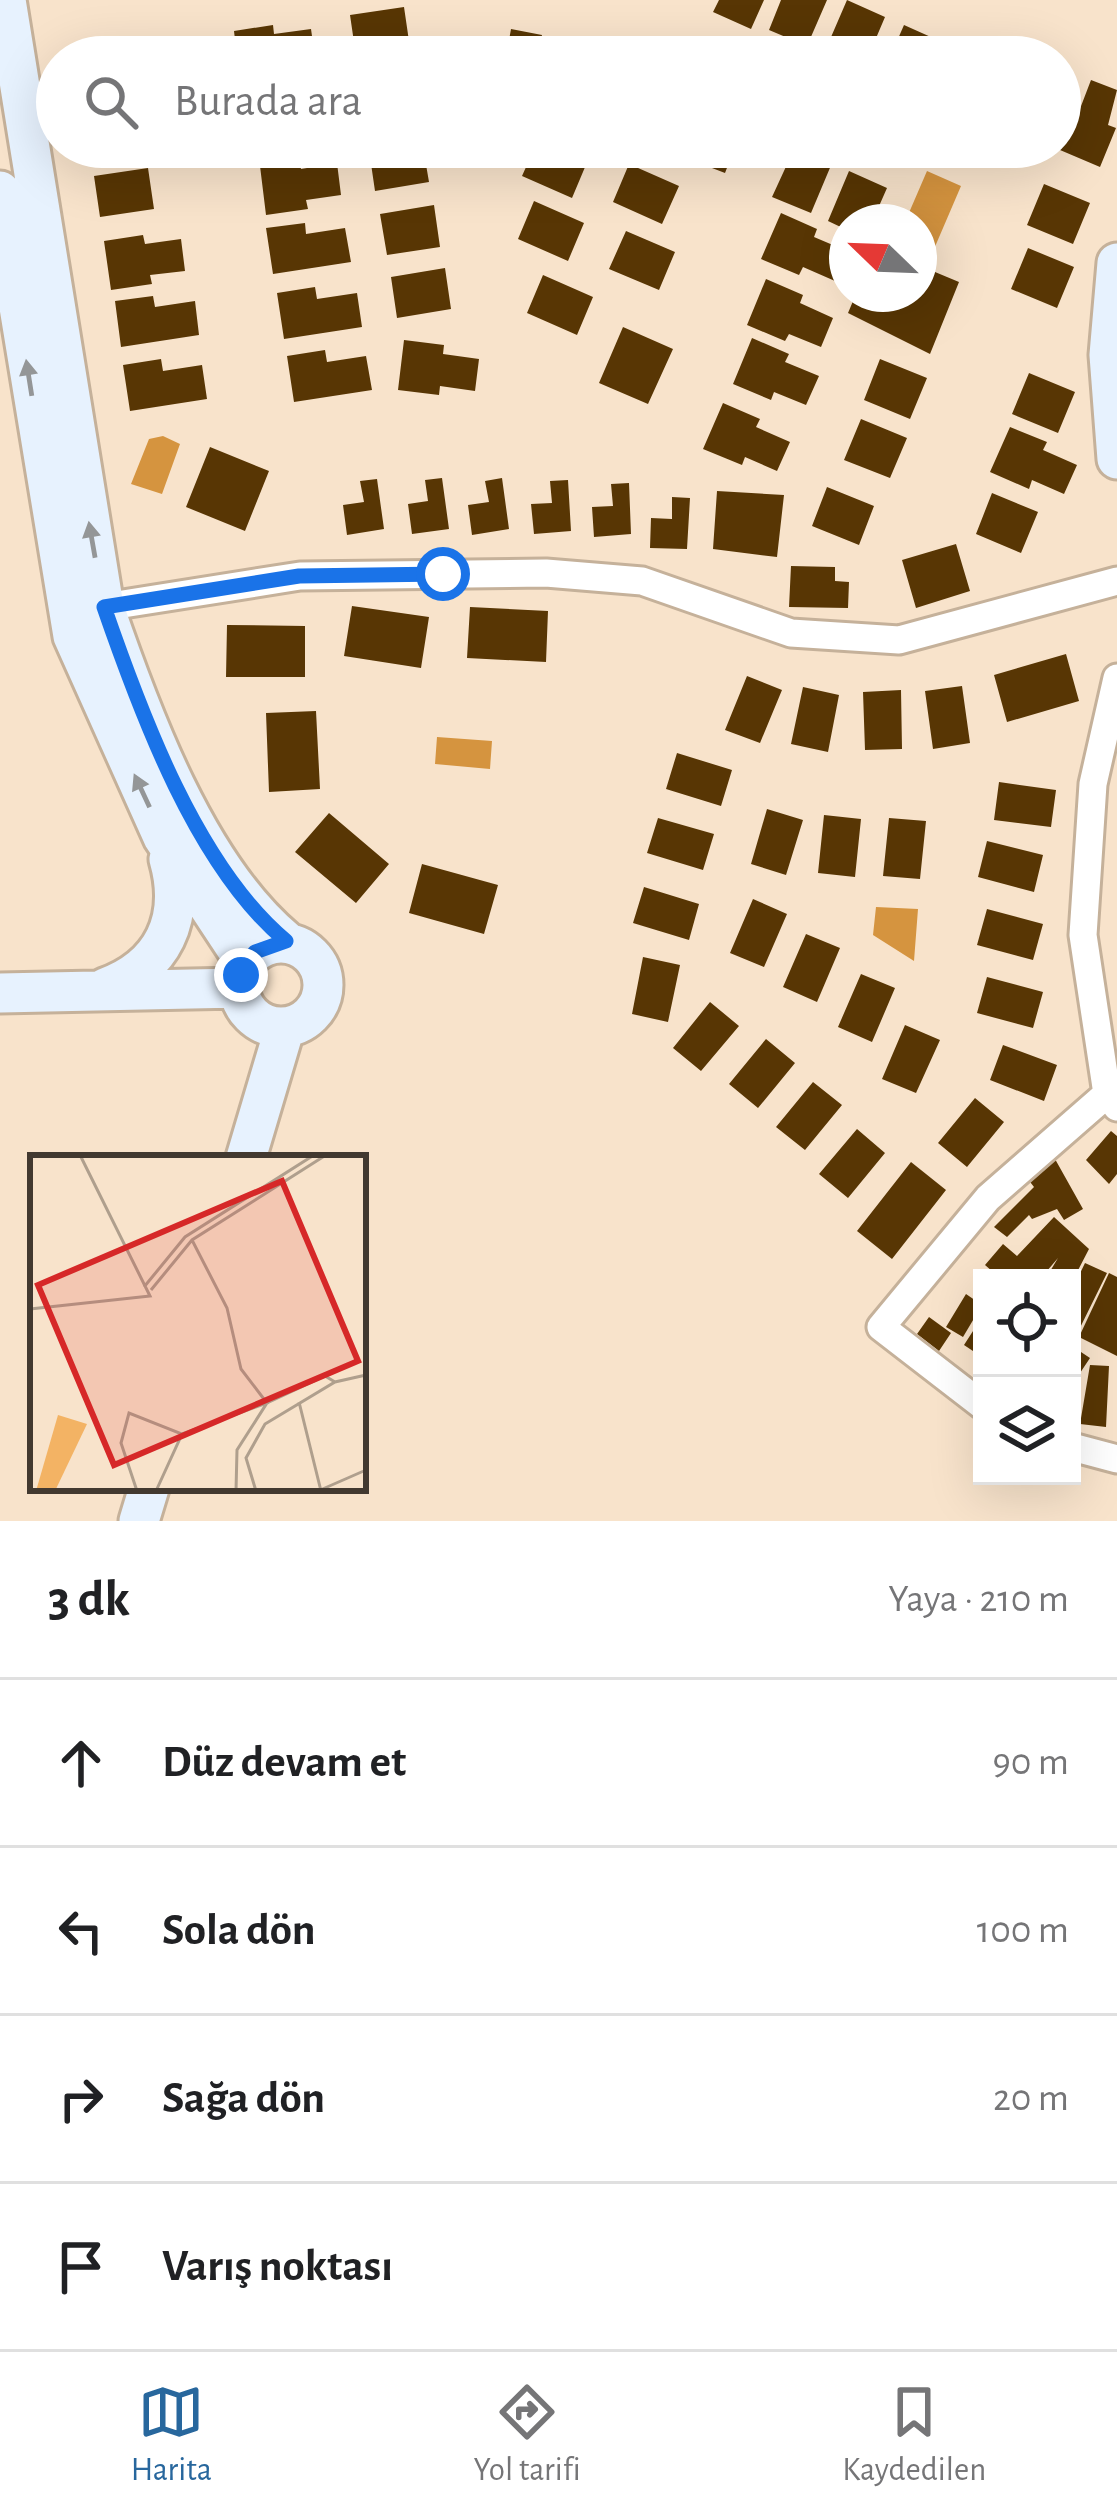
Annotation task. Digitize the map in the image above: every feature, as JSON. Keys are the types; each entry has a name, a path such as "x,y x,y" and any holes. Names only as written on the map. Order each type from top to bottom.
{"street":[{"path":"0,191 73,636 163,837 243,976 250,1013 272,1027 285,1027 310,1016 323,991 317,963 264,922 198,824 136,698 104,607 6,0"},
{"path":"1117,263 1109,347 1117,459"},
{"path":"104,607 299,576 546,573 642,580 790,633 899,640 1117,581"},
{"path":"973,1398 881,1328 988,1198 1112,1101 1083,934 1093,784 1117,678"},
{"path":"95,991 128,979 164,945 176,896 163,837"},
{"path":"0,993 95,991 243,976 266,945 286,941"},
{"path":"247,1155 285,1027"},
{"path":"1081,1449 1117,1459"},
{"path":"139,1521 147,1491"}],"shaded area":[{"path":"927,171 961,186 937,242 937,204 913,204"},
{"path":"163,436 180,444 162,494 131,484 149,439"},
{"path":"437,737 492,741 490,769 435,764"},
{"path":"876,907 918,909 914,961 873,935"}],"building":[{"path":"719,0 764,0 751,29 713,12"},
{"path":"781,0 827,0 811,36 783,36 769,30"},
{"path":"847,0 885,17 877,36 831,36"},
{"path":"404,7 408,36 353,36 350,15"},
{"path":"273,25 274,34 311,29 312,36 235,36 234,31"},
{"path":"904,25 929,36 899,36"},
{"path":"511,29 542,35 542,36 510,36"},
{"path":"1091,80 1117,90 1108,125 1116,128 1100,167 1081,159 1081,106"},
{"path":"148,168 154,209 100,217 94,176"},
{"path":"260,168 338,168 341,195 306,200 308,209 266,215"},
{"path":"372,168 427,168 429,182 375,191"},
{"path":"526,168 585,168 572,198 522,176"},
{"path":"627,168 679,186 662,224 613,202"},
{"path":"785,168 830,168 811,213 772,197"},
{"path":"849,171 887,188 880,204 835,204"},
{"path":"1044,184 1090,203 1073,244 1027,225"},
{"path":"534,201 584,223 568,261 518,239"},
{"path":"434,205 440,247 387,255 380,214"},
{"path":"781,213 817,229 814,237 829,243 829,278 803,267 799,275 761,259"},
{"path":"305,223 306,234 345,228 351,262 273,274 266,228"},
{"path":"626,231 675,252 659,290 609,269"},
{"path":"143,235 145,244 181,239 185,271 150,275 152,284 111,290 104,241"},
{"path":"1028,248 1074,267 1057,308 1011,289"},
{"path":"445,268 451,309 397,318 391,277"},
{"path":"937,273 959,282 930,354 848,313 937,312"},
{"path":"543,275 593,297 577,335 527,313"},
{"path":"766,279 803,295 800,303 833,318 821,347 789,334 785,341 747,325"},
{"path":"315,287 317,299 357,293 362,327 284,339 277,293"},
{"path":"153,296 155,307 195,301 199,335 121,347 115,301"},
{"path":"623,327 673,349 648,404 599,383"},
{"path":"752,338 789,354 785,362 819,376 806,405 774,392 771,400 733,384"},
{"path":"404,340 444,345 443,354 479,359 475,391 440,386 439,395 398,390"},
{"path":"325,350 327,362 366,356 372,390 294,402 287,356"},
{"path":"161,359 163,371 202,365 207,399 130,411 123,365"},
{"path":"880,359 927,378 910,419 864,400"},
{"path":"1029,373 1075,392 1058,433 1012,414"},
{"path":"723,403 760,419 756,427 790,442 777,471 745,457 742,465 703,449"},
{"path":"861,419 907,438 890,478 844,460"},
{"path":"1010,427 1047,442 1043,450 1077,465 1064,494 1032,480 1029,489 990,472"},
{"path":"210,447 269,471 245,531 186,507"},
{"path":"442,478 449,529 412,534 408,504 428,501 425,480"},
{"path":"502,478 509,529 472,535 468,505 489,502 485,481"},
{"path":"377,479 384,529 347,535 343,505 364,502 360,481"},
{"path":"568,480 571,531 534,534 531,504 552,503 550,481"},
{"path":"629,483 631,534 594,537 592,507 613,506 611,484"},
{"path":"827,487 874,506 859,545 812,526"},
{"path":"717,491 784,495 777,557 713,549"},
{"path":"992,493 1038,512 1021,553 976,534"},
{"path":"672,497 690,498 687,549 650,548 651,518 672,519"},
{"path":"956,544 970,591 916,608 902,560"},
{"path":"791,566 835,567 835,581 849,582 848,608 789,607"},
{"path":"352,606 429,617 421,668 344,656"},
{"path":"470,607 548,611 546,662 467,658"},
{"path":"227,625 305,626 305,677 226,677"},
{"path":"1066,654 1079,701 1007,722 994,675"},
{"path":"747,676 782,690 760,743 725,730"},
{"path":"962,686 970,743 933,749 925,691"},
{"path":"803,687 839,695 828,752 791,744"},
{"path":"901,690 902,749 865,750 863,692"},
{"path":"316,711 320,789 269,792 266,713"},
{"path":"677,753 732,770 721,806 666,789"},
{"path":"999,782 1056,790 1051,827 994,820"},
{"path":"767,809 803,820 786,875 751,864"},
{"path":"329,813 389,864 356,903 295,852"},
{"path":"824,815 861,819 855,877 818,873"},
{"path":"658,818 714,834 703,870 647,853"},
{"path":"889,818 926,821 920,879 883,876"},
{"path":"987,841 1043,855 1034,892 978,877"},
{"path":"422,864 498,885 484,934 409,913"},
{"path":"644,887 699,904 689,940 633,923"},
{"path":"753,899 787,914 764,967 730,953"},
{"path":"987,909 1043,924 1033,960 977,945"},
{"path":"806,934 840,948 817,1002 783,987"},
{"path":"643,957 680,965 668,1022 632,1014"},
{"path":"861,974 895,988 872,1042 838,1027"},
{"path":"987,977 1043,992 1033,1028 977,1013"},
{"path":"710,1002 739,1026 701,1071 673,1048"},
{"path":"905,1025 940,1040 916,1093 882,1079"},
{"path":"766,1039 795,1063 758,1108 729,1084"},
{"path":"1003,1045 1057,1065 1044,1101 990,1080"},
{"path":"813,1082 842,1105 805,1150 776,1127"},
{"path":"975,1098 1004,1122 967,1167 938,1143"},
{"path":"857,1129 885,1153 848,1198 819,1174"},
{"path":"1111,1131 1117,1136 1117,1174 1109,1184 1086,1160"},
{"path":"1055,1159 1083,1209 1064,1220 1057,1209 1032,1219 1029,1215 1007,1237 994,1227 1034,1187 1027,1178"},
{"path":"911,1162 946,1190 892,1259 857,1231"},
{"path":"1054,1217 1089,1249 1079,1269 1051,1269 1058,1258 1049,1269 990,1269 985,1265 1003,1244 1017,1256"},
{"path":"1085,1263 1107,1273 1081,1326"},
{"path":"1109,1273 1117,1277 1117,1356 1081,1338"},
{"path":"966,1294 973,1299 973,1320 963,1337 946,1327"},
{"path":"929,1317 951,1333 939,1351 917,1334"},
{"path":"1090,1365 1109,1366 1106,1427 1081,1424"}],"route":[{"path":"241,975 255,952 286,941 236,886 198,824 136,698 104,607 299,576 443,574"}]}
